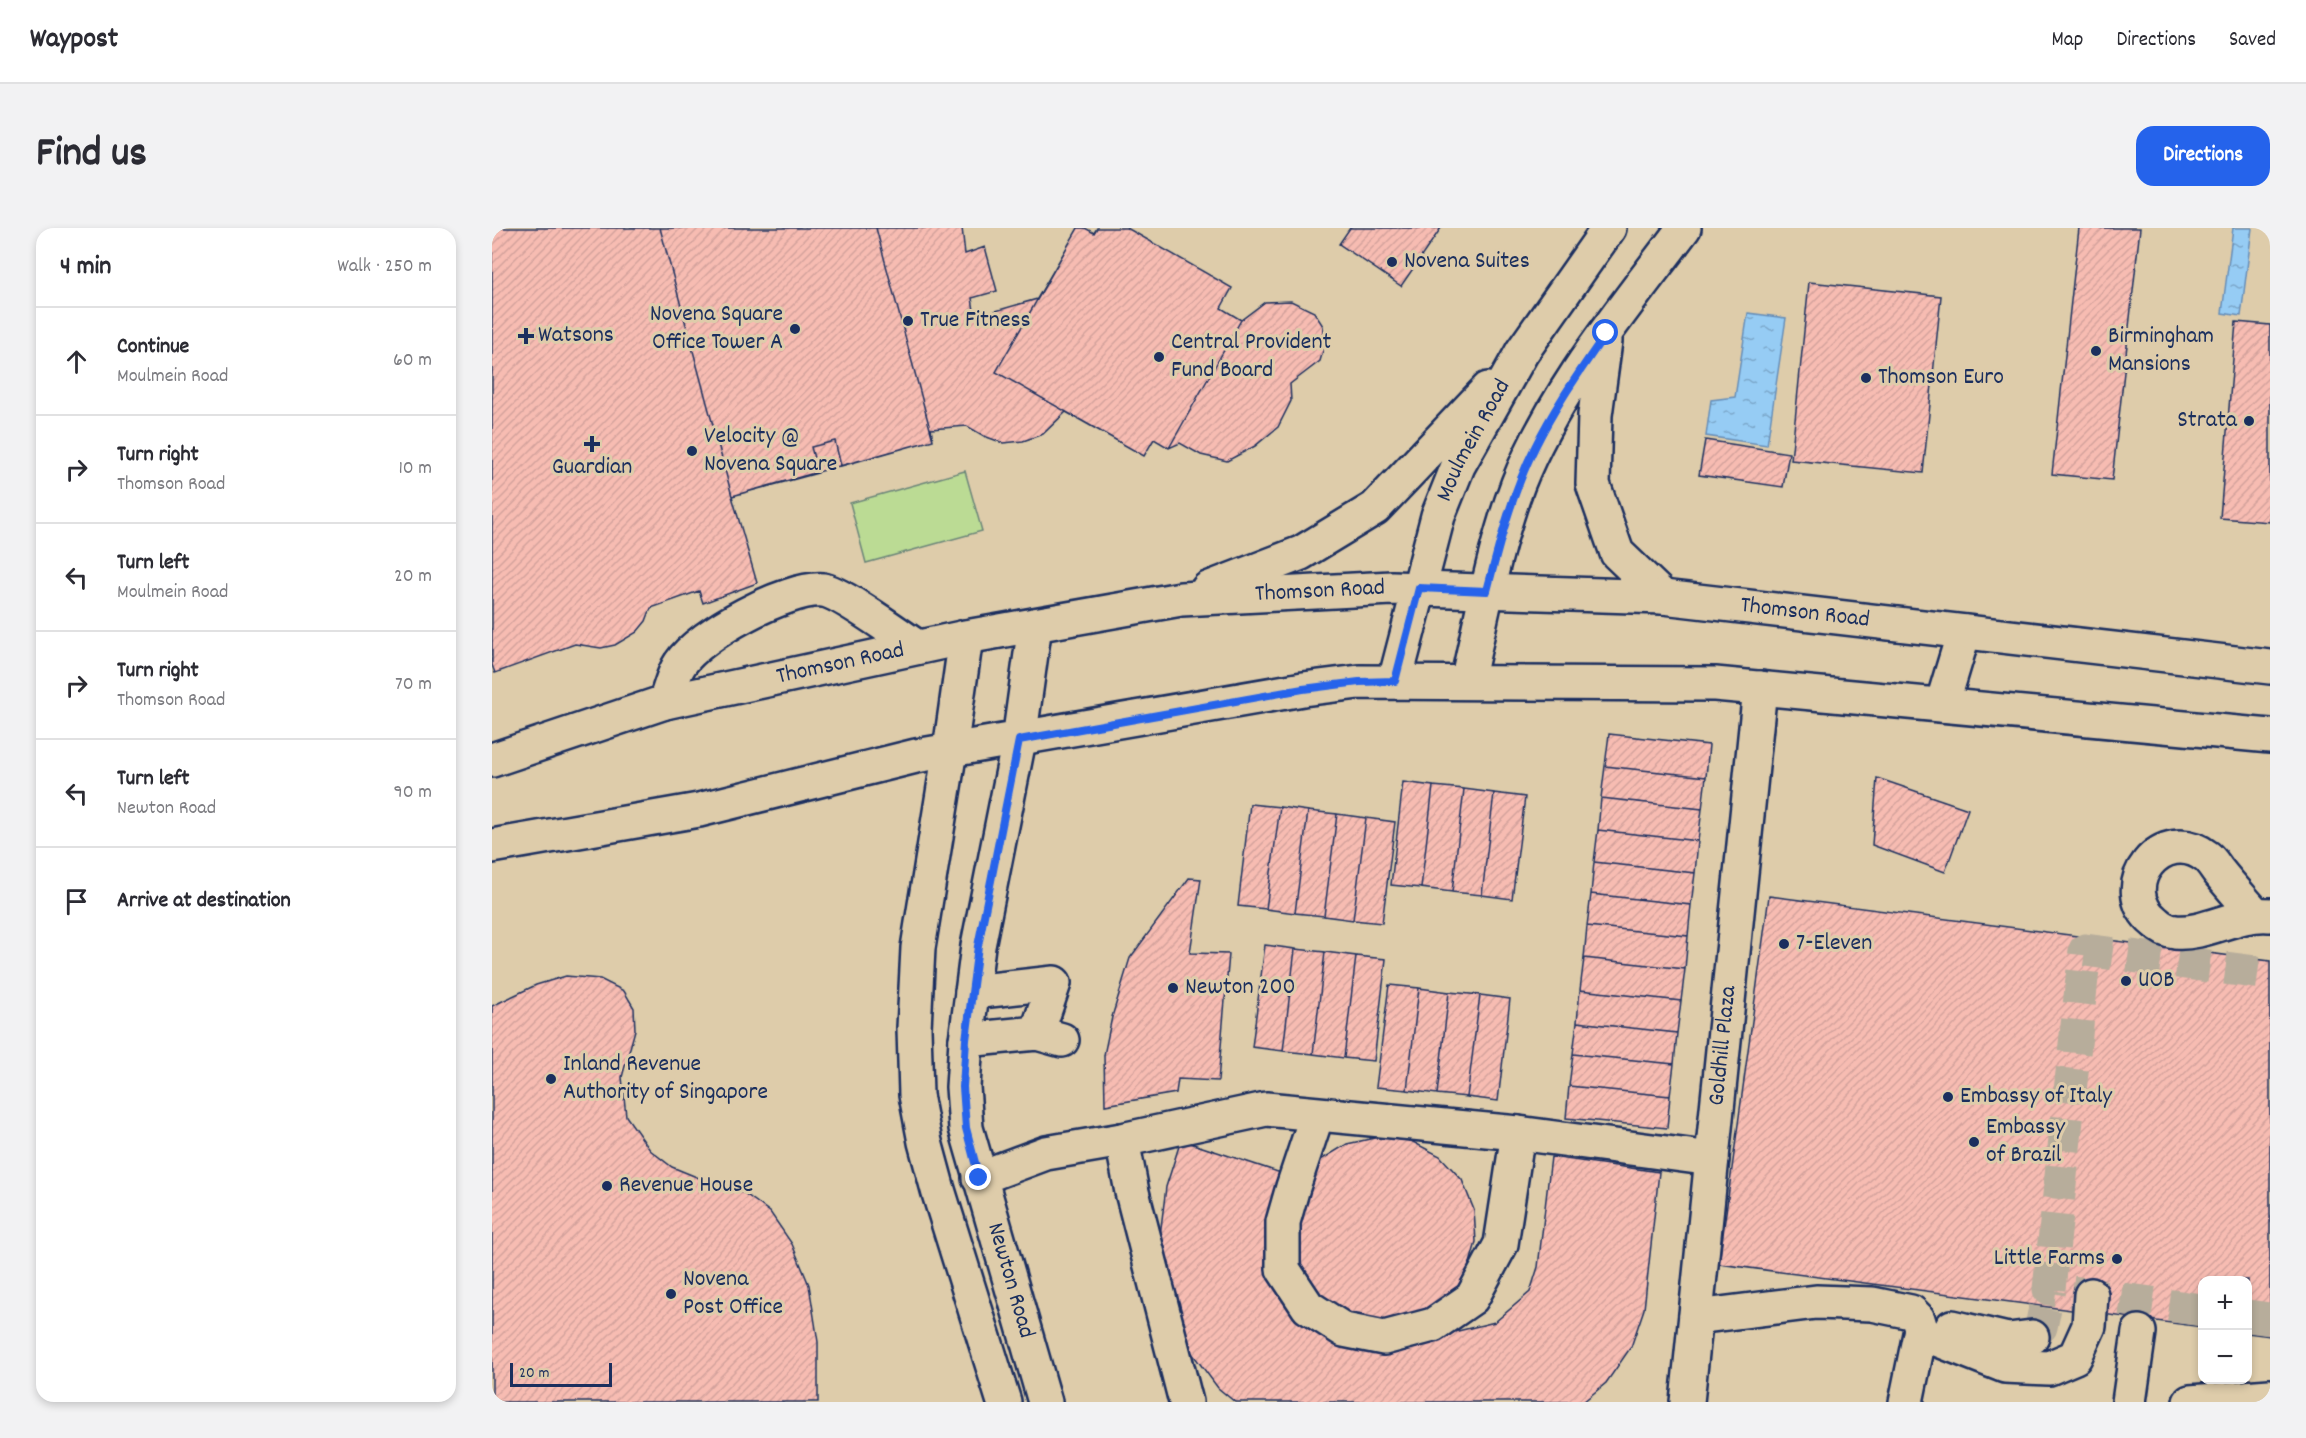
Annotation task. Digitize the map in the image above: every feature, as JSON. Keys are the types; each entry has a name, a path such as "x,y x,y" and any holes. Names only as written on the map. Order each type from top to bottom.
{"main road":[{"name":"Moulmein Road","path":"1395,681 1438,516 1458,466 1522,352 1609,228"},
{"path":"1467,682 1503,526 1535,446 1558,405 1606,333 1684,228"},
{"path":"1606,333 1595,415 1593,484 1617,553 1663,597"},
{"path":"1181,599 1301,553 1375,508 1522,352"},
{"name":"Thomson Road","path":"492,760 665,702 966,637 1181,599 1419,588 1663,597 2270,667"},
{"path":"665,702 680,664 710,634 781,598 805,592 825,590 846,601 916,647"},
{"name":"Newton Road","path":"1035,625 1019,740 978,946 966,1040 963,1087 966,1128 979,1178 1045,1402"},
{"path":"1942,705 1964,632"},
{"path":"950,750 966,637"},
{"path":"492,846 699,810 916,756 1019,740 1303,689 1359,682 1682,683 1760,688 2270,735"},
{"name":"Goldhill Plaza","path":"1688,1402 1760,688"},
{"name":"Newton Road","path":"950,750 918,948 914,1028 916,1095 925,1142 938,1190 1004,1402"},
{"path":"966,1040 1050,1037 1054,982 972,992"},
{"path":"979,1178 1046,1153 1122,1140 1266,1108 1317,1115 1518,1133 1712,1159"},
{"path":"1317,1115 1283,1222 1283,1269 1308,1307 1344,1330 1384,1338 1433,1325 1472,1298 1501,1244 1518,1133"},
{"path":"1122,1140 1132,1192 1186,1402"},
{"path":"1696,1317 1816,1302 1872,1304 1911,1312 1919,1326 2005,1366 2049,1368 2075,1358 2089,1326 2091,1295"},
{"path":"1919,1326 2008,1340 2032,1337"},
{"path":"1906,1402 1919,1326"},
{"path":"2129,1402 2139,1332"},
{"path":"2190,1402 2270,1396"}],"green space":[{"path":"965,471 982,531 866,563 850,503"}],"water":[{"path":"2233,228 2252,228 2241,316 2222,313"},
{"path":"1748,313 1786,318 1767,445 1706,436 1711,400 1735,397"}],"building":[{"name":"Velocity @ Novena Square","path":"492,228 962,228 965,254 985,247 997,291 972,298 975,317 1037,299 1078,228 1085,228 1094,233 1097,228 1127,228 1232,288 1221,308 1241,320 1265,302 1291,301 1314,312 1323,326 1325,344 1320,361 1290,384 1291,401 1278,427 1255,446 1227,461 1201,455 1180,443 1169,448 1154,439 1144,456 1066,412 1043,434 1023,441 1003,443 967,426 931,429 933,440 732,496 757,583 703,603 699,591 651,608 646,621 637,632 615,645 601,648 575,644 495,673 492,665"},
{"name":"Novena Square Office Tower A","path":"660,228 876,228 933,440 841,466 835,441 811,447 818,473 732,496"},
{"path":"1078,228 1085,228 1094,233 1097,228 1127,228 1232,288 1221,308 1241,320 1169,448 1154,439 1144,456 996,372"},
{"name":"Novena Suites","path":"1350,228 1441,228 1401,286 1339,244"},
{"name":"Birmingham Mansions","path":"2079,228 2140,228 2112,480 2052,474"},
{"name":"Thomson Euro","path":"1809,282 1941,296 1923,473 1791,460"},
{"name":"Strata","path":"2236,322 2270,325 2270,522 2220,518"},
{"path":"1705,440 1789,453 1783,487 1699,475"},
{"path":"1609,734 1709,745 1706,777 1605,766"},
{"path":"1605,766 1706,777 1702,809 1601,798"},
{"path":"1877,778 1968,809 1945,872 1872,845"},
{"path":"1403,782 1433,786 1421,888 1391,885"},
{"path":"1433,786 1464,789 1452,892 1421,888"},
{"path":"1464,789 1494,793 1482,895 1452,892"},
{"path":"1494,793 1525,797 1512,899 1482,895"},
{"path":"1601,798 1702,809 1698,841 1598,830"},
{"path":"1250,804 1280,807 1266,909 1238,906"},
{"path":"1280,807 1308,811 1295,913 1266,909"},
{"path":"1308,811 1337,814 1324,916 1295,913"},
{"path":"1337,814 1366,818 1353,920 1324,916"},
{"path":"1366,818 1395,822 1382,923 1353,920"},
{"path":"1598,830 1698,841 1695,873 1594,862"},
{"path":"1594,862 1695,873 1691,905 1591,894"},
{"name":"Newton 200","path":"1189,878 1201,879 1190,953 1229,954 1218,1081 1178,1079 1176,1093 1105,1105 1104,1055 1112,1017 1130,958"},
{"path":"1591,894 1691,905 1688,936 1587,926"},
{"path":"1769,896 2270,961 2270,1336 2252,1334 2252,1276 2198,1276 2198,1326 1719,1264"},
{"path":"1587,926 1688,936 1685,969 1584,958"},
{"path":"1265,945 1295,949 1283,1051 1252,1047"},
{"path":"1295,949 1325,952 1313,1054 1283,1051"},
{"path":"1325,952 1356,956 1344,1058 1313,1054"},
{"path":"1356,956 1386,959 1374,1061 1344,1058"},
{"path":"1584,958 1685,969 1681,1001 1580,990"},
{"name":"Revenue House","path":"566,976 600,979 624,991 634,1008 635,1030 622,1077 626,1116 650,1150 672,1167 744,1193 770,1212 792,1244 809,1285 818,1342 818,1402 492,1402 492,1006 536,985"},
{"path":"1389,985 1419,988 1407,1090 1376,1087"},
{"path":"1419,988 1449,992 1437,1094 1407,1090"},
{"path":"1580,990 1681,1001 1677,1033 1577,1022"},
{"path":"1449,992 1480,995 1467,1097 1437,1094"},
{"path":"1480,995 1510,999 1498,1101 1467,1097"},
{"path":"1577,1022 1677,1033 1674,1064 1573,1054"},
{"path":"1573,1054 1674,1064 1670,1096 1569,1086"},
{"path":"1569,1086 1670,1096 1667,1128 1566,1118"},
{"path":"1379,1137 1411,1141 1440,1156 1462,1180 1474,1210 1476,1242 1467,1274 1448,1300 1412,1322 1350,1322 1301,1281 1289,1218 1299,1187 1319,1161 1347,1144"},
{"path":"1181,1140 1284,1174 1272,1266 1388,1348 1495,1322 1530,1292 1538,1267 1551,1157 1659,1172 1644,1309 1631,1347 1606,1383 1583,1402 1235,1402 1218,1388 1186,1345 1160,1236 1166,1187"}],"tunnel":[{"path":"2198,1309 2049,1289 2085,950 2270,974"},
{"path":"2032,1337 2041,1327 2049,1289"},
{"path":"2252,1317 2270,1319"}],"place":[{"name":"Novena Suites","path":"1392,262"},
{"name":"True Fitness","path":"908,321"},
{"name":"Novena Square Office Tower A","path":"795,329"},
{"name":"Watsons","path":"526,336"},
{"name":"Birmingham Mansions","path":"2096,351"},
{"name":"Central Provident Fund Board","path":"1159,357"},
{"name":"Thomson Euro","path":"1866,378"},
{"name":"Strata","path":"2249,421"},
{"name":"Guardian","path":"592,444"},
{"name":"Velocity @ Novena Square","path":"692,451"},
{"name":"7-Eleven","path":"1784,944"},
{"name":"UOB","path":"2126,981"},
{"name":"Newton 200","path":"1173,988"},
{"name":"Inland Revenue Authority of Singapore","path":"551,1079"},
{"name":"Embassy of Italy","path":"1948,1097"},
{"name":"Embassy of Brazil","path":"1974,1142"},
{"name":"Revenue House","path":"607,1186"},
{"name":"Little Farms","path":"2117,1259"},
{"name":"Novena Post Office","path":"671,1294"}],"route":[{"path":"979,1178 966,1128 963,1087 966,1040 978,946 1019,740 1303,689 1359,682 1395,681 1419,588 1487,591 1503,526 1535,446 1558,405 1606,333"}]}
